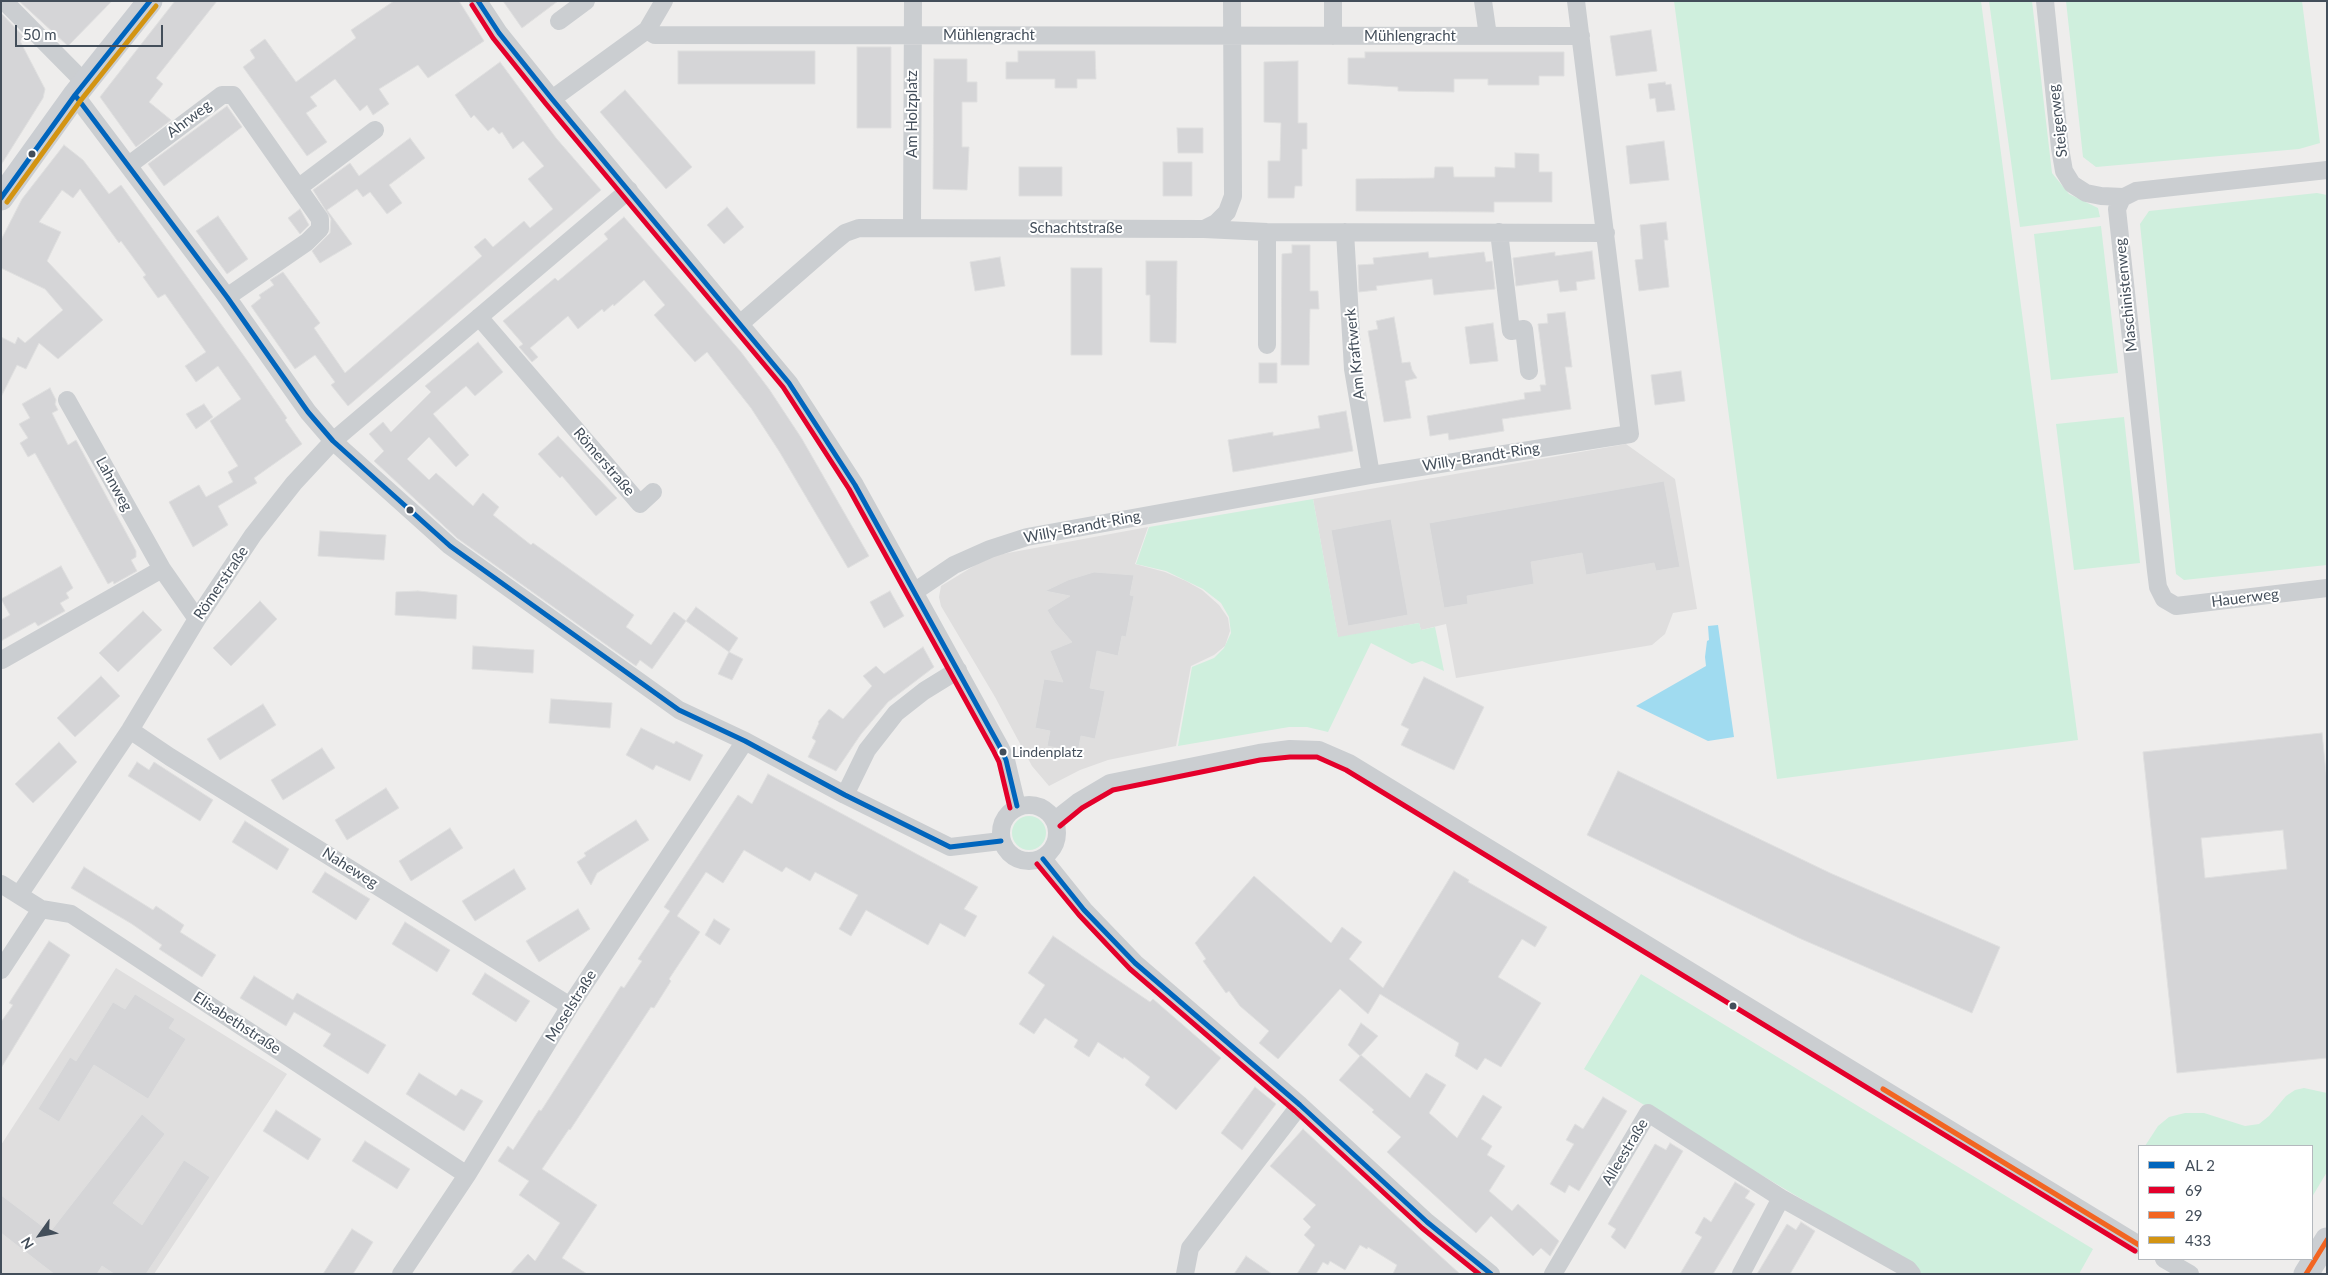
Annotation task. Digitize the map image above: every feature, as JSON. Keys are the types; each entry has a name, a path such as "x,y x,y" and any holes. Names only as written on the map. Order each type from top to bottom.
{"main road":[{"path":"1,198 80,89 150,1"},
{"path":"2306,1274 2327,1240"}],"street":[{"path":"4,1 80,89 129,165 227,297 308,412 333,441 450,546 679,710 745,741 846,795 950,847 1001,841"},
{"path":"478,1 499,33 552,100 789,383 855,485 958,670 1006,760 1017,806"},
{"path":"559,21 586,1"},
{"path":"552,100 647,30 664,1"},
{"name":"Am Holzplatz","path":"912,227 913,1"},
{"path":"1204,229 1216,223 1227,212 1233,196 1232,1"},
{"path":"1333,1 1333,36"},
{"path":"1483,1 1488,36"},
{"name":"Willy-Brandt-Ring","path":"914,592 954,565 990,549 1026,537 1070,527 1372,475 1630,434 1576,1"},
{"name":"Steigerweg","path":"2046,1 2060,148 2064,171 2072,184 2086,193 2122,197"},
{"name":"Mühlengracht","path":"647,30 655,35 1581,36"},
{"name":"Ahrweg","path":"129,165 222,95 233,95 320,219 320,229 307,242 227,297"},
{"path":"298,188 375,130"},
{"path":"2122,197 2136,190 2327,170"},
{"name":"Römerstraße","path":"19,895 130,730 197,619 254,535 294,483 333,441 478,316 629,190"},
{"name":"Maschinistenweg","path":"2122,197 2117,209 2118,226 2156,571 2158,587 2164,599"},
{"name":"Schachtstraße","path":"740,323 845,233 859,228 1204,229"},
{"path":"1204,229 1267,232 1606,233"},
{"path":"1267,232 1267,345"},
{"name":"Am Kraftwerk","path":"1345,232 1354,369 1372,475"},
{"path":"1499,232 1511,330 1524,329 1529,371"},
{"name":"Römerstraße","path":"478,316 640,504 653,492"},
{"name":"Lahnweg","path":"67,400 162,569 197,619"},
{"path":"2,660 162,569"},
{"name":"Hauerweg","path":"2164,599 2176,606 2327,588"},
{"path":"846,795 867,750 896,713 924,691 958,670"},
{"name":"Naheweg","path":"130,730 170,757 570,1006"},
{"name":"Moselstraße","path":"401,1274 467,1175 570,1006 745,741"},
{"path":"1055,820 1078,802 1110,783 1259,753 1290,749 1319,750 1349,763 2138,1244"},
{"path":"1032,804 1045,810 1055,820 1058,835 1053,849 1043,859 1031,862 1018,860 1007,852 1001,841 1000,827 1006,815 1017,806 1032,804"},
{"path":"1043,859 1084,910 1134,963 1300,1105 1427,1222 1491,1274"},
{"name":"Elisabethstraße","path":"1,884 41,909 71,914 467,1175"},
{"path":"1,970 41,909"},
{"path":"1185,1274 1190,1248 1300,1105"},
{"name":"Alleestraße","path":"1553,1274 1648,1113 1781,1198 1908,1269 1912,1274"},
{"path":"1741,1274 1781,1198"},
{"path":"2166,1260 2190,1274"}],"shaded area":[{"path":"1626,444 1675,479 1697,609 1673,613 1665,634 1652,645 1456,678 1446,624 1421,630 1419,623 1338,638 1313,499"},
{"path":"1148,527 1135,564 1165,572 1186,581 1202,590 1219,605 1228,618 1230,631 1225,646 1214,655 1191,666 1176,746 1108,760 1080,770 1049,786 1032,766 995,697 941,606 939,597 941,586 977,564 997,555"},
{"path":"116,968 287,1074 154,1274 1,1274 1,1145"}],"green space":[{"path":"1674,1 1981,1 2078,740 1777,779"},
{"path":"1989,1 2032,1 2052,173 2069,194 2098,208 2100,217 2020,227"},
{"path":"2066,1 2302,1 2320,143 2299,149 2096,167 2083,157"},
{"path":"2317,193 2327,195 2327,565 2184,580 2176,574 2140,224 2149,211"},
{"path":"2101,226 2118,373 2051,380 2034,234"},
{"path":"2124,417 2140,563 2074,570 2056,424"},
{"path":"1313,499 1338,637 1419,623 1421,630 1435,627 1444,671 1422,661 1412,664 1371,643 1328,732 1307,727 1289,727 1178,746 1192,667 1214,658 1224,648 1231,633 1229,617 1221,603 1203,589 1166,571 1136,564 1149,527"},
{"path":"1029,816 1041,821 1046,833 1041,845 1029,850 1017,845 1012,833 1017,821"},
{"path":"1641,974 2093,1249 2079,1274 1921,1274 1917,1268 1584,1069"},
{"path":"2304,1088 2327,1093 2327,1172 2313,1195 2313,1145 2146,1145 2158,1126 2169,1117 2185,1113 2204,1113 2245,1126 2259,1124 2269,1116 2286,1096 2295,1090"}],"water":[{"path":"1718,625 1734,737 1708,741 1636,706 1706,666 1705,657 1707,641 1709,640 1708,626"}],"building":[{"path":"19,1 112,1 68,46"},
{"path":"175,1 217,1 156,78 163,84 149,102 171,120 136,147 100,97"},
{"path":"394,1 459,1 484,41 428,78 418,65 379,89 389,104 373,115 367,105 360,111 335,79 310,97 317,106 306,113 327,142 307,156 243,67 255,58 250,50 265,39 296,82 356,38 351,30"},
{"path":"503,1 558,1 522,28"},
{"path":"1,13 24,37 20,41 45,89 43,98 1,165"},
{"path":"1651,30 1657,71 1616,76 1610,36"},
{"path":"857,47 891,47 891,128 857,128"},
{"path":"678,51 815,51 815,84 678,84"},
{"path":"1018,51 1095,51 1096,79 1077,79 1077,88 1055,88 1055,79 1006,79 1006,62 1018,62"},
{"path":"1365,52 1564,52 1564,76 1539,76 1539,85 1488,85 1488,79 1454,79 1454,92 1398,91 1398,87 1348,84 1348,58 1365,58"},
{"path":"934,59 967,59 967,82 977,82 977,102 962,102 962,147 969,147 967,190 933,189"},
{"path":"1298,61 1298,123 1307,123 1307,149 1302,149 1302,186 1295,186 1294,198 1268,198 1268,161 1280,161 1281,123 1264,122 1264,62"},
{"path":"500,62 556,138 601,190 348,406 331,385 335,382 315,355 295,369 251,306 261,298 259,295 274,285 270,280 283,272 320,323 314,328 345,373 482,256 474,247 485,238 493,247 524,221 530,228 553,209 528,179 544,166 523,141 513,149 502,132 499,134 493,127 488,131 474,115 471,118 455,95"},
{"path":"1665,82 1666,85 1671,84 1675,110 1657,112 1655,98 1650,99 1648,84"},
{"path":"625,90 692,167 666,189 600,112"},
{"path":"227,106 242,127 164,186 148,164"},
{"path":"1177,128 1203,128 1203,153 1178,153"},
{"path":"410,138 425,158 389,185 402,203 387,214 370,192 363,197 357,189 327,210 352,244 320,263 312,251 330,233 331,219 313,190 350,163 359,176"},
{"path":"1664,141 1669,180 1630,184 1626,146"},
{"path":"64,145 83,160 109,194 121,185 249,363 287,418 285,420 302,444 254,478 257,483 218,506 228,525 193,547 169,502 199,485 206,497 233,482 228,472 238,466 210,421 241,399 218,366 196,382 185,366 206,352 165,294 158,298 143,277 146,275 121,241 119,243 80,189 73,198 62,190 39,222 61,232 47,261 103,320 58,359 39,343 26,369 17,365 1,397 1,337 15,344 18,337 25,343 63,310 45,289 1,268 1,240 22,199"},
{"path":"1515,153 1539,154 1539,172 1552,172 1552,202 1494,202 1494,212 1356,211 1356,179 1434,178 1435,167 1453,167 1454,177 1495,177 1495,167 1515,168"},
{"path":"1163,162 1192,162 1192,196 1163,196"},
{"path":"1019,167 1062,167 1062,196 1019,196"},
{"path":"727,207 744,227 724,244 707,225"},
{"path":"300,209 309,225 300,234 288,218"},
{"path":"218,216 248,259 227,274 196,231"},
{"path":"624,217 741,352 769,389 802,439 869,556 848,568 779,451 751,408 707,352 695,362 654,315 665,305 644,280 614,306 613,304 604,312 602,309 578,329 568,316 530,348 538,357 532,362 519,347 523,344 503,321 555,278 558,281 608,239 604,234"},
{"path":"1666,222 1668,240 1664,240 1669,287 1639,291 1635,260 1643,259 1640,225"},
{"path":"1292,245 1310,245 1310,291 1318,291 1319,309 1310,309 1309,365 1281,365 1282,254 1292,253"},
{"path":"1592,251 1595,279 1576,282 1577,290 1560,292 1558,280 1516,286 1513,258 1555,252 1555,256"},
{"path":"1428,252 1429,258 1484,252 1486,262 1492,261 1495,289 1434,295 1432,279 1376,286 1377,290 1359,292 1358,265 1374,264 1373,258"},
{"path":"1000,257 1005,286 975,291 970,262"},
{"path":"1146,261 1177,261 1176,343 1150,342 1150,295 1146,295"},
{"path":"1071,268 1102,268 1102,355 1071,355"},
{"path":"1565,312 1572,367 1565,367 1571,409 1502,419 1504,431 1449,440 1448,433 1430,436 1427,416 1525,399 1524,393 1541,391 1540,385 1546,385 1538,324 1548,323 1547,314"},
{"path":"1394,317 1402,363 1410,362 1417,378 1405,381 1411,418 1384,422 1368,331 1378,329 1376,321"},
{"path":"1493,323 1498,361 1470,364 1465,327"},
{"path":"478,342 503,372 475,396 466,386 433,414 469,455 456,467 429,437 407,459 429,480 436,473 473,506 483,493 499,507 493,515 531,545 533,543 634,615 626,627 651,645 674,612 686,621 652,669 640,660 636,666 457,538 374,461 384,451 369,434 383,422 391,432 431,392 425,386"},
{"path":"1259,363 1277,363 1277,383 1259,383"},
{"path":"1681,371 1685,401 1655,405 1651,375"},
{"path":"50,388 56,400 55,404 58,410 52,413 68,445 76,440 136,551 136,557 131,560 137,571 114,584 113,581 108,584 35,453 28,457 20,443 28,438 19,424 30,418 22,404"},
{"path":"204,404 213,417 196,429 186,414"},
{"path":"1346,411 1353,451 1233,472 1228,440 1273,432 1273,436 1320,428 1318,416"},
{"path":"558,436 617,498 596,516 562,476 560,478 538,454"},
{"path":"1664,481 1680,567 1656,571 1654,563 1586,575 1582,553 1531,562 1534,584 1467,596 1468,604 1444,608 1429,523"},
{"path":"1391,519 1408,615 1348,626 1331,530"},
{"path":"320,531 386,535 384,560 318,556"},
{"path":"61,566 73,588 66,593 69,598 60,603 65,611 38,626 35,622 1,641 1,620 10,615 1,599"},
{"path":"1094,572 1134,575 1130,595 1134,596 1126,637 1122,636 1118,656 1097,651 1090,688 1105,691 1095,739 1081,736 1078,752 1047,746 1050,731 1035,728 1044,679 1063,682 1050,651 1072,642 1055,623 1047,610 1070,596 1045,591 1068,580"},
{"path":"418,591 457,595 456,619 395,615 396,592"},
{"path":"890,591 904,616 884,628 870,602"},
{"path":"260,601 277,619 231,666 213,648"},
{"path":"696,607 738,638 729,652 686,621"},
{"path":"143,611 162,630 118,672 99,653"},
{"path":"473,646 534,650 533,673 472,669"},
{"path":"923,647 934,667 888,702 861,734 836,771 808,757 816,741 812,738 818,722 829,709 843,719 872,686 863,676 876,666 884,674"},
{"path":"729,652 743,659 732,680 718,674"},
{"path":"101,676 120,696 75,737 57,718"},
{"path":"1424,677 1484,707 1454,770 1401,745 1409,729 1401,725"},
{"path":"551,699 612,703 610,728 549,723"},
{"path":"263,704 276,725 220,760 207,739"},
{"path":"641,728 674,744 676,741 703,755 690,781 656,765 653,770 626,755"},
{"path":"2322,733 2327,782 2327,1058 2177,1073 2143,752","holes":["2283,830 2287,869 2205,878 2201,838"]},
{"path":"59,742 77,762 33,803 15,784"},
{"path":"322,748 335,768 283,800 271,780"},
{"path":"137,762 149,770 154,762 213,800 200,821 128,776"},
{"path":"1618,771 1830,873 2000,947 1972,1013 1799,938 1587,835"},
{"path":"768,774 978,887 964,909 977,916 965,937 940,923 928,945 866,910 851,936 839,929 858,895 815,872 810,881 786,867 782,872 744,850 723,883 706,872 677,916 700,932 669,979 671,981 654,1008 651,1007 542,1169 597,1205 562,1258 587,1274 510,1274 528,1254 535,1261 560,1223 519,1195 529,1181 498,1161 508,1146 513,1150 539,1110 541,1111 621,986 624,988 642,961 638,959 670,911 664,907 738,795 752,804"},
{"path":"386,788 399,808 347,840 335,820"},
{"path":"636,820 649,840 597,873 591,885 577,862 586,856 584,853"},
{"path":"245,821 289,849 277,870 232,842"},
{"path":"450,828 463,848 411,881 399,861"},
{"path":"84,867 153,910 156,906 184,925 180,932 216,955 202,977 159,949 162,945 132,924 71,888"},
{"path":"514,869 526,889 475,921 462,901"},
{"path":"1454,871 1469,880 1468,882 1547,927 1535,947 1522,939 1498,977 1541,1003 1501,1067 1485,1058 1477,1070 1455,1056 1459,1043 1380,994 1368,1014 1340,989 1278,1059 1259,1043 1269,1031 1240,1006 1229,991 1226,993 1203,961 1206,959 1195,943 1254,876 1331,943 1342,927 1362,942 1349,959 1383,988"},
{"path":"325,872 370,899 356,920 312,892"},
{"path":"578,909 590,929 539,962 526,941"},
{"path":"714,919 730,929 720,945 705,935"},
{"path":"405,922 450,950 437,972 392,944"},
{"path":"1053,936 1150,1002 1153,999 1221,1058 1176,1110 1145,1085 1150,1077 1124,1057 1123,1059 1098,1042 1089,1057 1074,1047 1078,1040 1045,1018 1034,1034 1019,1024 1045,985 1028,973"},
{"path":"49,941 70,955 1,1068 1,1022 13,1005 9,1003"},
{"path":"485,973 530,1001 516,1022 472,994"},
{"path":"254,976 293,1000 297,993 386,1045 368,1074 323,1046 331,1034 294,1012 286,1026 240,998"},
{"path":"135,994 175,1019 169,1028 186,1039 148,1099 94,1065 59,1122 38,1109 70,1057 76,1061 113,1002 125,1009"},
{"path":"1361,1023 1378,1036 1360,1056 1348,1045"},
{"path":"1361,1055 1410,1098 1426,1073 1446,1085 1429,1113 1457,1138 1483,1095 1502,1107 1481,1139 1492,1146 1487,1155 1505,1166 1489,1191 1512,1211 1518,1204 1559,1241 1550,1256 1541,1248 1533,1256 1491,1216 1476,1233 1387,1152 1401,1137 1372,1112 1374,1110 1339,1080"},
{"path":"419,1073 456,1096 461,1089 483,1101 464,1131 406,1094"},
{"path":"1255,1087 1276,1104 1242,1150 1221,1133"},
{"path":"1603,1097 1627,1111 1579,1191 1569,1185 1565,1193 1550,1184 1574,1144 1566,1140 1575,1124 1583,1129"},
{"path":"276,1110 321,1139 308,1160 263,1131"},
{"path":"142,1114 165,1134 113,1203 142,1225 184,1160 210,1177 146,1274 114,1274 102,1266 97,1274 54,1274 1,1233 1,1195 50,1232"},
{"path":"1303,1129 1460,1274 1393,1274 1397,1265 1368,1247 1367,1249 1360,1245 1345,1270 1330,1261 1328,1265 1323,1262 1316,1274 1297,1274 1315,1245 1304,1235 1311,1227 1303,1219 1316,1205 1270,1166"},
{"path":"365,1141 410,1169 397,1189 352,1161"},
{"path":"1670,1143 1683,1151 1625,1249 1611,1237 1616,1229 1608,1224 1655,1144 1666,1150"},
{"path":"1735,1182 1750,1191 1745,1198 1755,1204 1713,1274 1680,1274 1702,1237 1695,1233 1704,1217 1711,1222"},
{"path":"1801,1222 1815,1231 1790,1274 1757,1274 1787,1224 1796,1230"},
{"path":"352,1229 373,1242 353,1274 323,1274"},
{"path":"1246,1256 1272,1274 1234,1274"}],"transit line":[{"path":"1,198 75,95 150,1"},
{"path":"478,1 499,33 552,99 789,383 855,485 1000,747 1006,760 1017,806"},
{"name":"69","path":"472,5 493,38 546,104 783,387 849,489 993,750 999,762 1010,808"},
{"name":"433","path":"7,202 81,100 156,6"},
{"path":"75,95 227,297 308,412 333,441 450,546 679,710 745,741 845,795 950,847 1001,841"},
{"name":"69","path":"1060,826 1082,808 1113,790 1260,760 1317,757 1346,770 2135,1251"},
{"path":"1043,859 1084,910 1135,963 1300,1105 1427,1222 1491,1274"},
{"name":"69","path":"1037,864 1079,915 1130,969 1295,1111 1422,1228 1479,1274"},
{"name":"29","path":"1883,1089 2138,1244"},
{"name":"29","path":"2306,1274 2327,1240"}],"place":[{"name":"Lindenplatz","path":"1003,752"}]}
